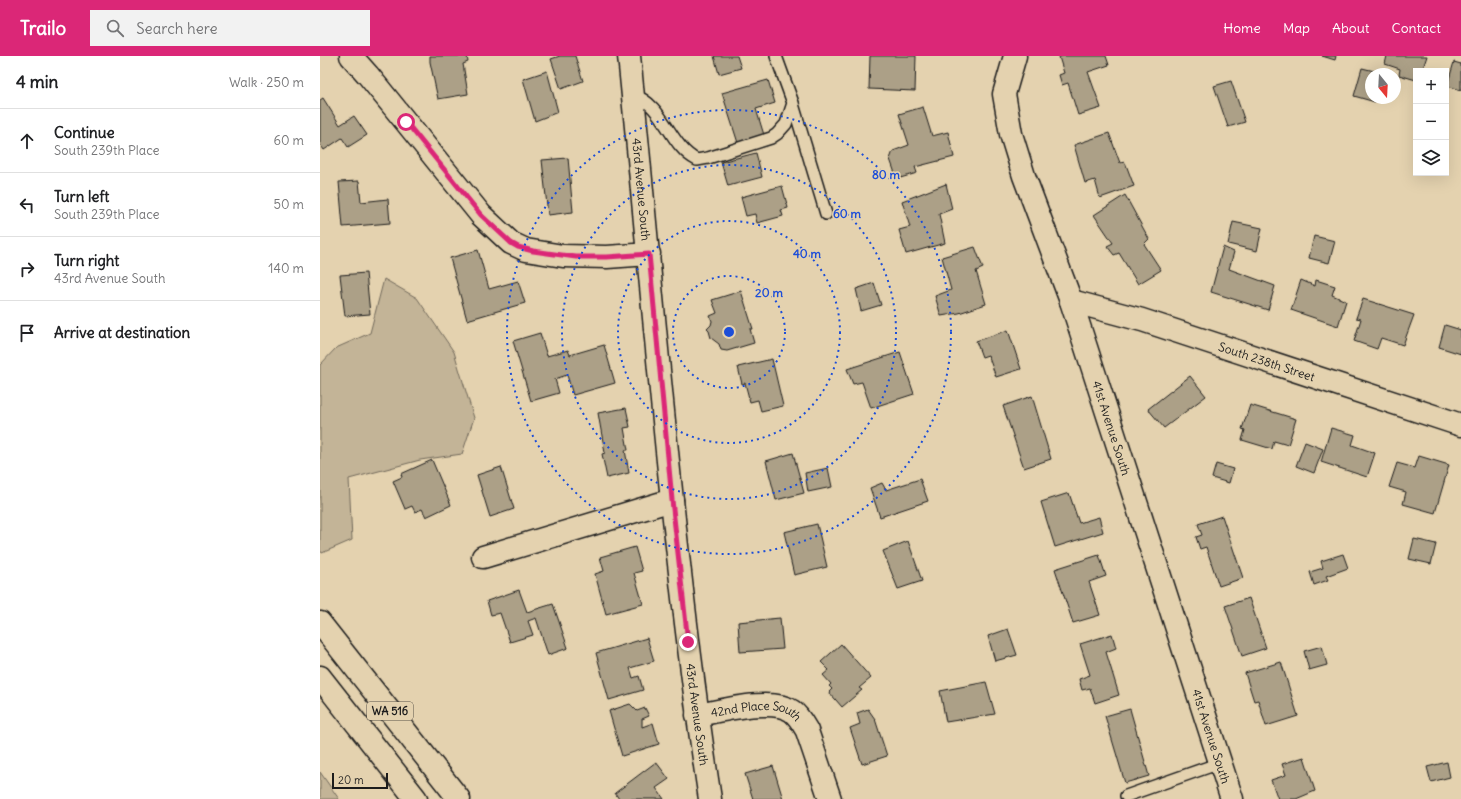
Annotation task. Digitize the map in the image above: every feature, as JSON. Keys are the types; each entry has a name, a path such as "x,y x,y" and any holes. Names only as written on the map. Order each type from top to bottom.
{"main road":[{"path":"351,56 481,215 511,243 526,250 563,256 607,257 649,254"},
{"name":"43rd Avenue South","path":"629,56 672,500 697,715 710,799"},
{"name":"41st Avenue South","path":"1014,56 1004,94 1011,134 1024,176 1071,301 1232,799"},
{"name":"South 238th Street","path":"1071,301 1142,320 1461,426"},
{"path":"483,557 672,500"},
{"name":"WA 516","path":"320,623 459,799"},
{"name":"WA 516","path":"320,677 416,799"},
{"name":"42nd Place South","path":"697,715 773,704 792,711 802,721 807,731 830,799"}],"lane":[{"path":"776,56 793,103 826,214"},
{"path":"633,95 641,97 650,104 684,151 697,160 708,158 771,138 786,124 793,103"},
{"path":"1126,796 1220,763"}],"shaded area":[{"path":"384,279 417,298 454,352 474,418 462,454 420,460 349,479 352,540 322,553 320,550 320,365 336,348 370,333"},
{"path":"320,772 339,799 320,799"}],"building":[{"path":"430,56 467,56 468,62 463,64 468,94 438,99"},
{"path":"560,56 575,56 583,81 561,89 551,59"},
{"path":"714,56 737,56 741,68 719,74"},
{"path":"870,56 916,56 915,91 869,89"},
{"path":"1106,56 1109,65 1088,72 1101,108 1078,115 1068,83 1062,85 1059,75 1064,73 1059,57"},
{"path":"1322,56 1336,56 1335,60"},
{"path":"1387,56 1427,56 1423,68 1413,68 1413,79 1401,76 1401,68 1385,64"},
{"path":"1454,62 1461,64 1461,90 1449,87 1449,79"},
{"path":"1362,68 1365,69 1365,99 1354,96"},
{"path":"547,71 558,112 535,121 523,79"},
{"path":"768,80 775,103 756,109 764,135 738,143 722,93"},
{"path":"1231,81 1245,122 1228,127 1214,86"},
{"path":"323,98 340,125 354,116 367,135 348,147 342,138 324,150 320,144 320,100"},
{"path":"923,107 932,136 948,132 954,157 915,167 917,173 897,179 890,159 893,151 909,145 899,114"},
{"path":"1109,133 1120,163 1125,162 1134,186 1100,198 1095,180 1085,183 1074,145"},
{"path":"756,153 762,177 728,186 721,162"},
{"path":"568,158 573,212 548,215 542,160"},
{"path":"359,181 361,202 388,199 390,223 343,227 339,182"},
{"path":"946,184 952,209 939,214 945,243 906,254 899,230 910,227 902,201"},
{"path":"782,186 788,208 781,210 783,216 757,223 755,214 746,216 741,197"},
{"path":"1125,195 1149,239 1144,244 1161,270 1138,284 1119,253 1114,255 1107,246 1113,243 1094,215"},
{"path":"1233,222 1262,228 1257,251 1228,244"},
{"path":"1314,236 1335,241 1329,263 1309,258"},
{"path":"975,247 983,268 976,271 986,304 959,313 941,316 935,296 951,290 942,257"},
{"path":"1223,247 1234,252 1229,269 1275,286 1268,310 1211,292"},
{"path":"478,250 489,289 518,281 525,303 467,320 450,258"},
{"path":"366,273 370,314 345,316 340,275"},
{"path":"1301,280 1315,286 1316,280 1335,286 1332,295 1346,301 1338,326 1291,310"},
{"path":"874,283 881,305 861,311 856,289"},
{"path":"741,291 753,329 750,329 754,343 727,351 721,350 719,344 711,338 707,329 711,325 712,321 710,316 717,313 712,300"},
{"path":"1363,299 1414,315 1403,345 1381,338 1377,349 1354,341 1361,319 1356,318"},
{"path":"1445,325 1461,330 1461,354 1439,347"},
{"path":"1008,330 1021,369 996,377 988,355 982,357 976,341"},
{"path":"540,333 547,356 568,350 570,355 604,345 615,383 573,395 567,375 555,379 559,393 531,401 513,341"},
{"path":"900,352 914,394 871,408 862,382 853,384 847,369"},
{"path":"772,359 783,406 761,411 758,400 750,402 745,383 742,384 738,367"},
{"path":"1190,376 1206,396 1164,428 1148,409"},
{"path":"1032,396 1051,459 1024,468 1003,406"},
{"path":"1250,405 1296,419 1288,445 1274,441 1272,449 1242,440 1245,430 1242,429"},
{"path":"626,408 630,427 624,428 628,450 625,450 629,473 607,478 602,454 605,453 598,413"},
{"path":"1331,428 1355,435 1352,445 1375,453 1367,477 1321,462"},
{"path":"1305,442 1323,449 1314,473 1296,466"},
{"path":"793,453 804,493 776,500 766,461"},
{"path":"1419,456 1449,465 1435,513 1403,504 1406,492 1389,487 1397,463 1415,468"},
{"path":"432,460 451,505 426,517 422,509 415,512 412,506 405,509 393,481 402,477 401,474"},
{"path":"1216,464 1233,469 1229,483 1212,478"},
{"path":"501,467 514,509 490,517 477,475"},
{"path":"828,468 832,487 808,492 805,473"},
{"path":"920,479 928,501 880,517 870,488 882,483 886,490"},
{"path":"1069,493 1079,523 1099,517 1103,532 1055,547 1041,502"},
{"path":"1222,516 1243,578 1219,586 1206,547 1200,549 1196,537 1202,535 1198,524"},
{"path":"817,524 827,567 794,575 784,532"},
{"path":"1414,539 1436,544 1431,564 1409,559"},
{"path":"908,541 922,581 898,589 883,551"},
{"path":"635,547 642,571 634,573 643,604 606,614 595,574 604,571 600,557"},
{"path":"1343,554 1348,568 1326,576 1328,580 1314,585 1310,572 1323,568 1321,561"},
{"path":"1099,555 1106,576 1089,582 1100,615 1073,623 1055,569"},
{"path":"519,590 527,612 553,604 568,648 548,655 536,618 528,621 533,635 510,642 500,613 491,615 487,601"},
{"path":"1249,598 1266,648 1242,656 1225,606"},
{"path":"780,618 783,649 740,652 738,622"},
{"path":"1008,629 1017,655 995,661 988,636"},
{"path":"1112,634 1116,648 1106,652 1119,695 1095,703 1090,688 1082,690 1079,679 1090,675 1080,644"},
{"path":"647,638 654,661 630,668 633,678 639,676 643,690 609,700 596,653"},
{"path":"841,644 871,678 859,688 862,690 842,707 829,692 832,689 829,686 831,684 823,675 829,670 821,662"},
{"path":"1322,646 1327,665 1309,670 1304,651"},
{"path":"1281,662 1298,716 1266,726 1258,700 1254,701 1245,673"},
{"path":"986,682 995,714 946,722 940,691"},
{"path":"630,704 637,711 645,708 649,716 642,719 642,727 653,723 659,744 622,756 609,711"},
{"path":"868,709 875,719 887,756 862,764 850,728 860,724 857,713"},
{"path":"1130,709 1149,776 1125,783 1105,716"},
{"path":"1304,757 1315,791 1296,799 1278,799 1271,780 1286,775 1282,764"},
{"path":"656,762 669,779 656,788 664,799 619,799 615,793"},
{"path":"1447,762 1450,777 1431,782 1427,767"},
{"path":"773,766 783,799 753,799 745,774"}],"route":[{"path":"406,122 481,215 511,243 518,247 526,250 576,257 607,257 649,254 672,500 688,642"}]}
